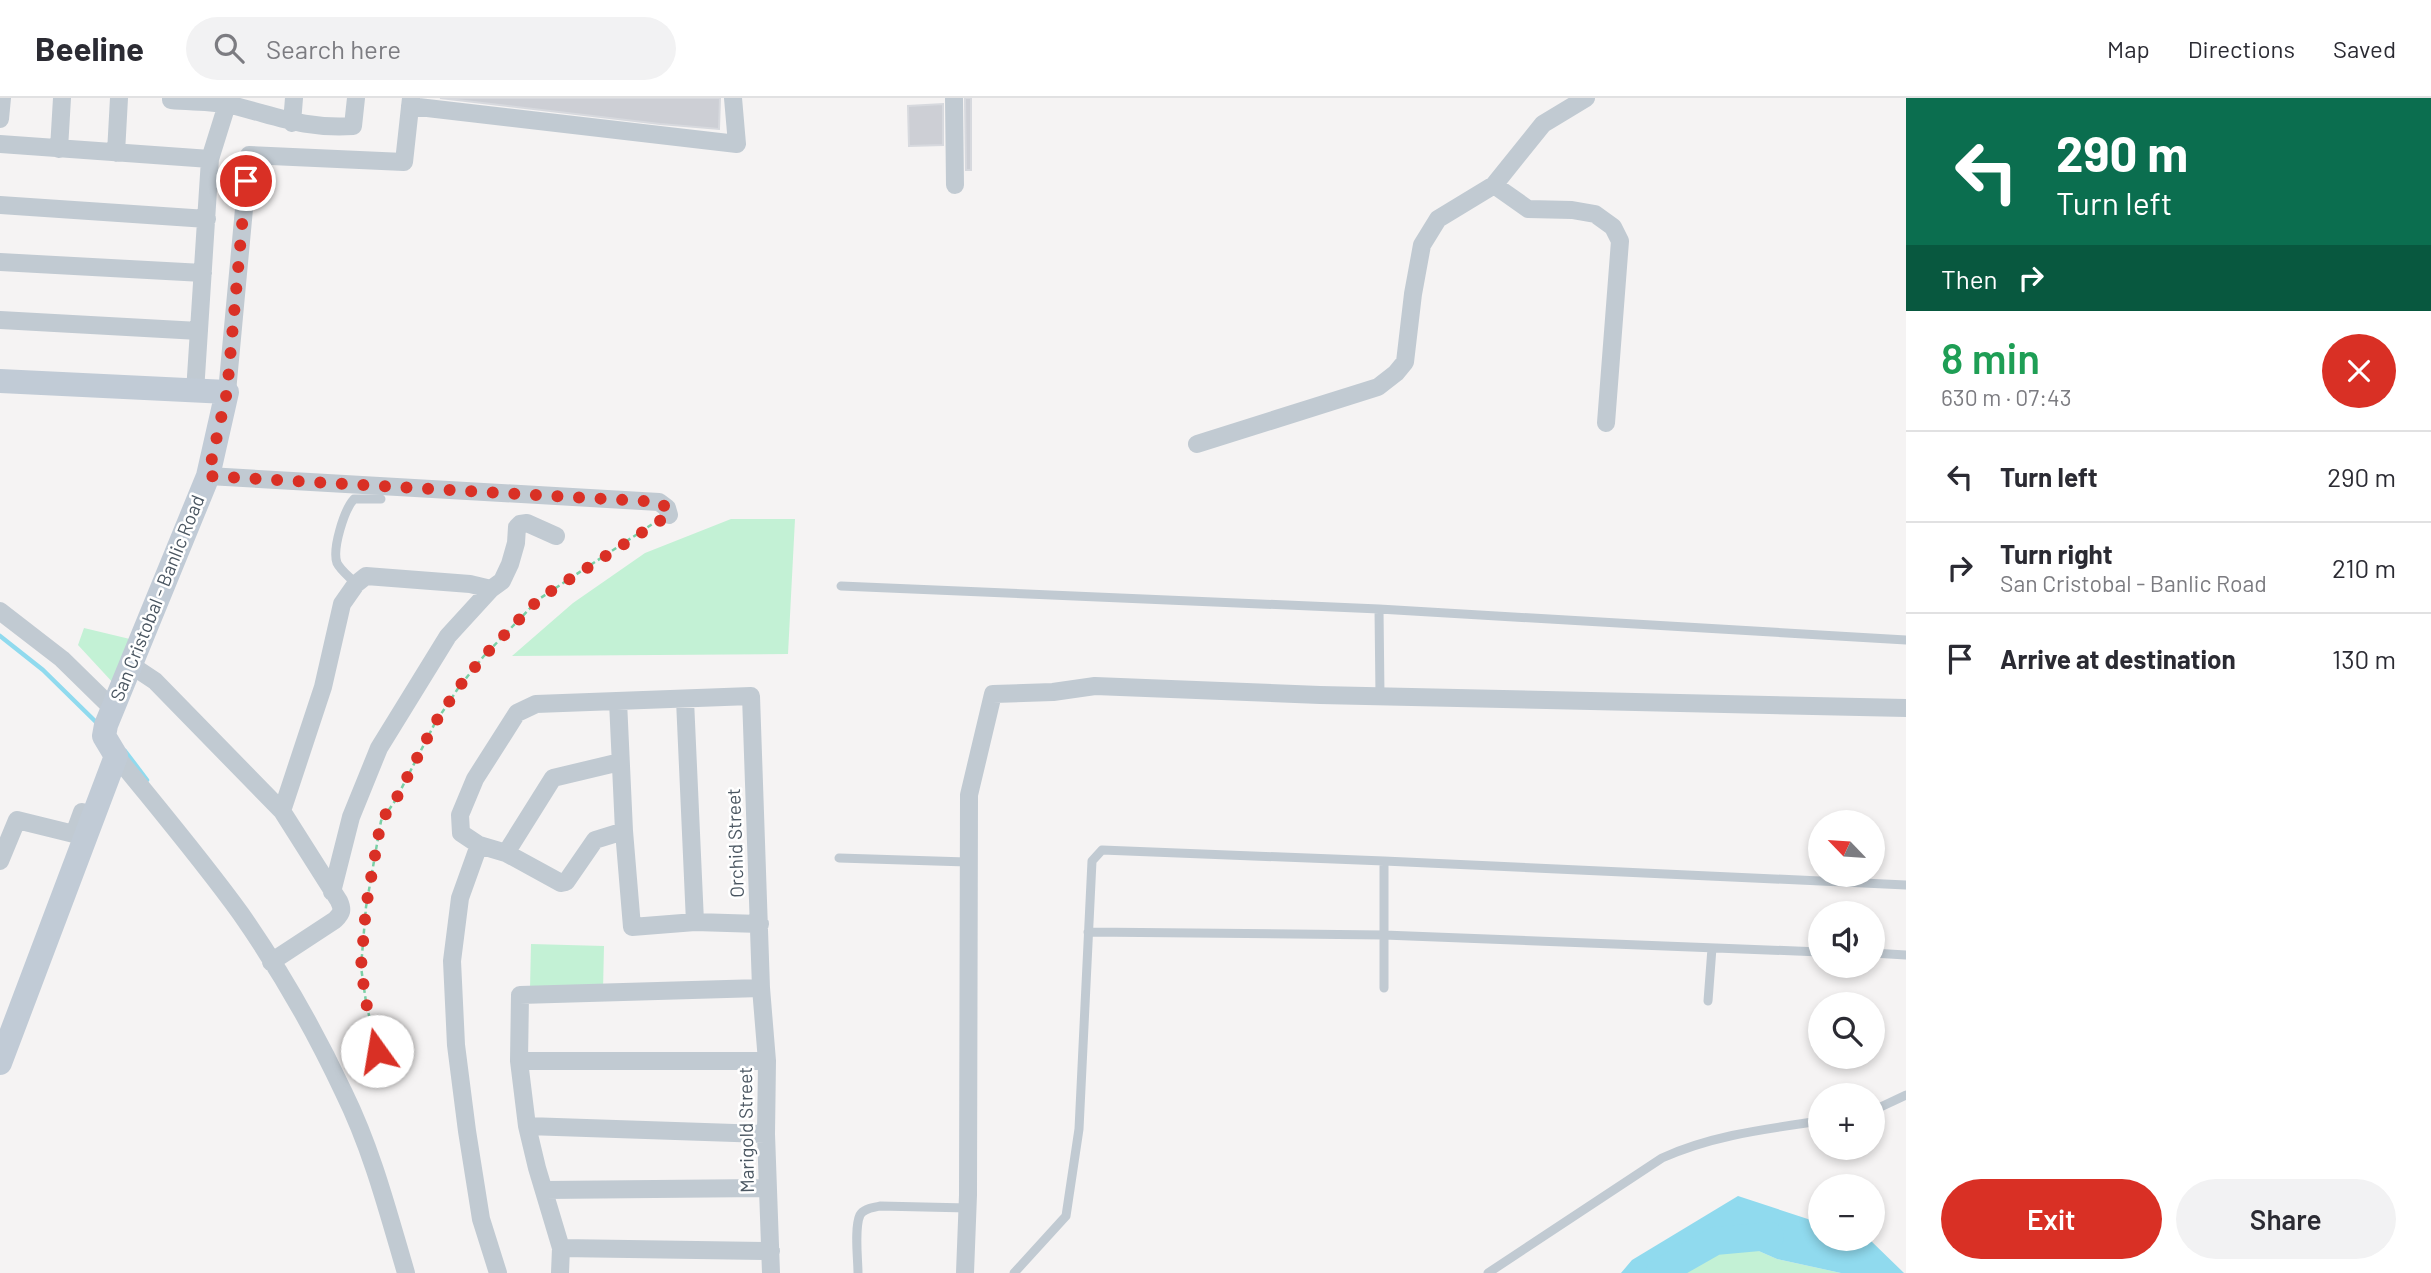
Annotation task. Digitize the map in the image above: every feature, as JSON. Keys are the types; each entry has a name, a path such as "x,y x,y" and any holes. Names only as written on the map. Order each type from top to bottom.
{"street":[{"path":"0,119 2,98"},
{"path":"59,149 62,98"},
{"path":"116,153 119,98"},
{"path":"171,98 228,101 292,123 325,128 353,126 355,98"},
{"path":"292,123 294,98"},
{"path":"411,102 737,144 733,98"},
{"path":"954,98 955,185"},
{"path":"1197,444 1378,387 1396,373 1405,362 1422,245 1438,219 1494,185 1543,124 1586,98"},
{"path":"195,392 211,159 228,101"},
{"name":"San Cristobal - Banlic Road","path":"0,1063 111,750 104,736 112,708 208,476 227,392 249,155 404,162 411,102"},
{"path":"0,144 211,159"},
{"path":"1494,185 1528,209 1595,214 1613,227 1620,241 1606,423"},
{"path":"0,205 207,219"},
{"path":"0,262 203,273"},
{"path":"0,320 199,331"},
{"path":"0,381 227,392"},
{"path":"208,476 659,502 667,508 669,515"},
{"path":"331,891 351,817 379,748 448,636 491,589 502,581 516,543 517,527 527,523 556,536"},
{"path":"282,811 323,687 342,604 356,584 366,576 470,584 491,589"},
{"path":"0,611 62,659 112,708"},
{"path":"131,665 155,681 282,811 342,908 341,914 271,962"},
{"path":"965,1273 968,1208 968,795 993,694 1053,692 1095,686 1380,696 1906,708"},
{"name":"Orchid Street","path":"685,700 751,696 761,988"},
{"path":"624,831 595,840 566,882 561,883 506,853 479,845 461,833 460,814 475,779 517,713 536,704 685,700 695,922"},
{"path":"618,701 632,927 695,922 760,924"},
{"path":"0,861 17,820 74,834 111,750 225,893 306,1019 345,1093 373,1166 406,1273"},
{"path":"506,853 553,778 620,762"},
{"path":"479,845 460,898 452,961 456,1045 467,1131 481,1219 498,1273"},
{"path":"560,1273 561,1248 527,1126 519,1061 520,995 761,988"},
{"name":"Marigold Street","path":"761,988 766,1061 767,1188 772,1273"},
{"path":"519,1061 766,1061"},
{"path":"527,1126 766,1134"},
{"path":"545,1190 767,1188"},
{"path":"561,1248 771,1251"}],"lane":[{"path":"356,584 337,561 335,550 347,507 354,499 381,499"},
{"path":"841,586 1379,609 1906,640"},
{"path":"1379,609 1380,696"},
{"path":"1014,1273 1066,1216 1079,1129 1092,861 1102,850 1906,885"},
{"path":"839,858 967,862"},
{"path":"1384,861 1384,988"},
{"path":"1088,932 1384,935 1808,952"},
{"path":"1707,1001 1712,948"},
{"path":"1885,953 1906,954"},
{"path":"1885,1106 1906,1096"},
{"path":"1488,1273 1662,1158 1690,1145 1725,1135 1808,1123"},
{"path":"858,1273 858,1228 860,1215 866,1209 880,1206 968,1208"}],"path":[{"path":"377,1051 361,967 366,907 381,821 395,801 435,723 483,657 539,599 669,515"}],"green space":[{"path":"731,519 795,519 788,654 512,656 573,603 645,553"},
{"path":"84,628 134,640 115,685 78,645"},
{"path":"531,944 604,946 603,991 530,989"},
{"path":"1722,1235 1777,1259 1841,1273 1663,1273 1673,1262"}],"water":[{"path":"1738,1196 1808,1219 1808,1251 1881,1251 1904,1273 1841,1273 1777,1259 1722,1235 1673,1262 1663,1273 1621,1273 1632,1260"}],"building":[{"path":"440,98 720,98 719,129 660,124"},
{"path":"965,98 971,98 971,170 966,170"},
{"path":"943,104 943,145 909,146 908,106"}],"waterway":[{"path":"0,636 43,670 97,723"},
{"path":"125,751 147,780"},
{"path":"1659,1273 1715,1241 1770,1236"}],"route":[{"path":"246,181 227,392 208,476 659,502 667,508 669,515 539,599 483,657 459,687 411,765 395,801 381,821 366,907 361,967 377,1051"}]}
